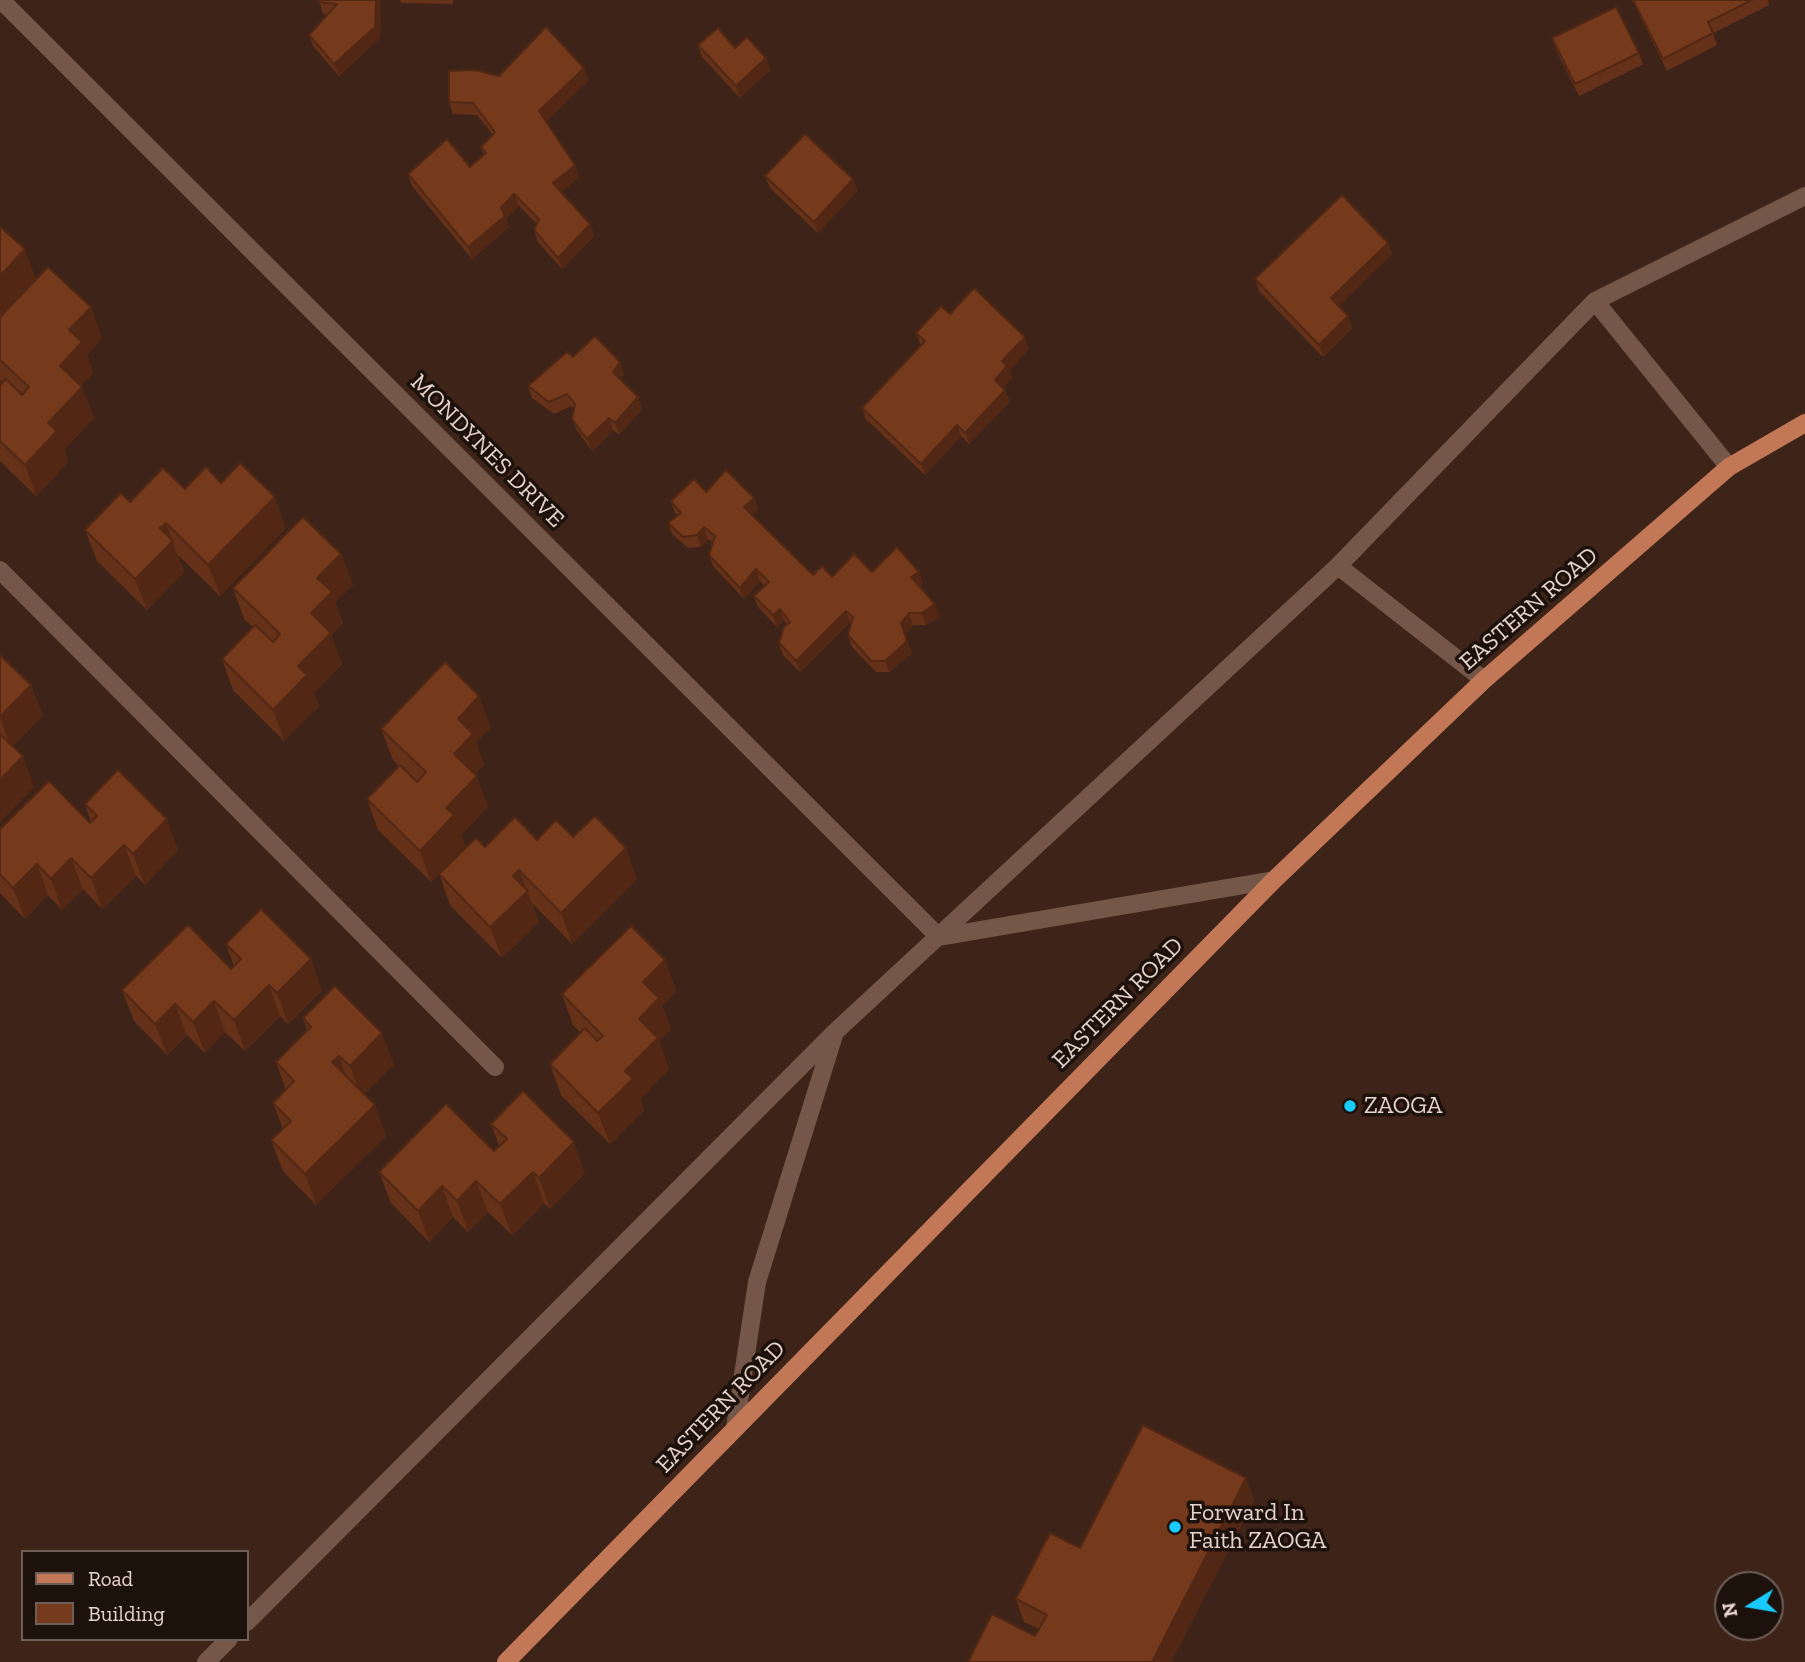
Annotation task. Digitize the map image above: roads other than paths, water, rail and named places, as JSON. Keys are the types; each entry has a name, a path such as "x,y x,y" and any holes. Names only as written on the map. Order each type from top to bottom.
{"main road":[{"name":"EASTERN ROAD","path":"506,1662 1274,880 1483,680 1729,467 1805,423"}],"street":[{"name":"MONDYNES DRIVE","path":"2,3 939,937"},
{"path":"248,1621 835,1032 1338,566 1595,301 1805,195"},
{"path":"1595,301 1729,467"},
{"path":"1338,566 1483,680"},
{"path":"0,570 495,1067"},
{"path":"939,937 1274,880"},
{"path":"734,1428 757,1282 835,1032"},
{"path":"206,1662 227,1641"}],"place":[{"name":"ZAOGA","path":"1350,1106"},
{"name":"Forward In Faith ZAOGA","path":"1175,1527"}]}
